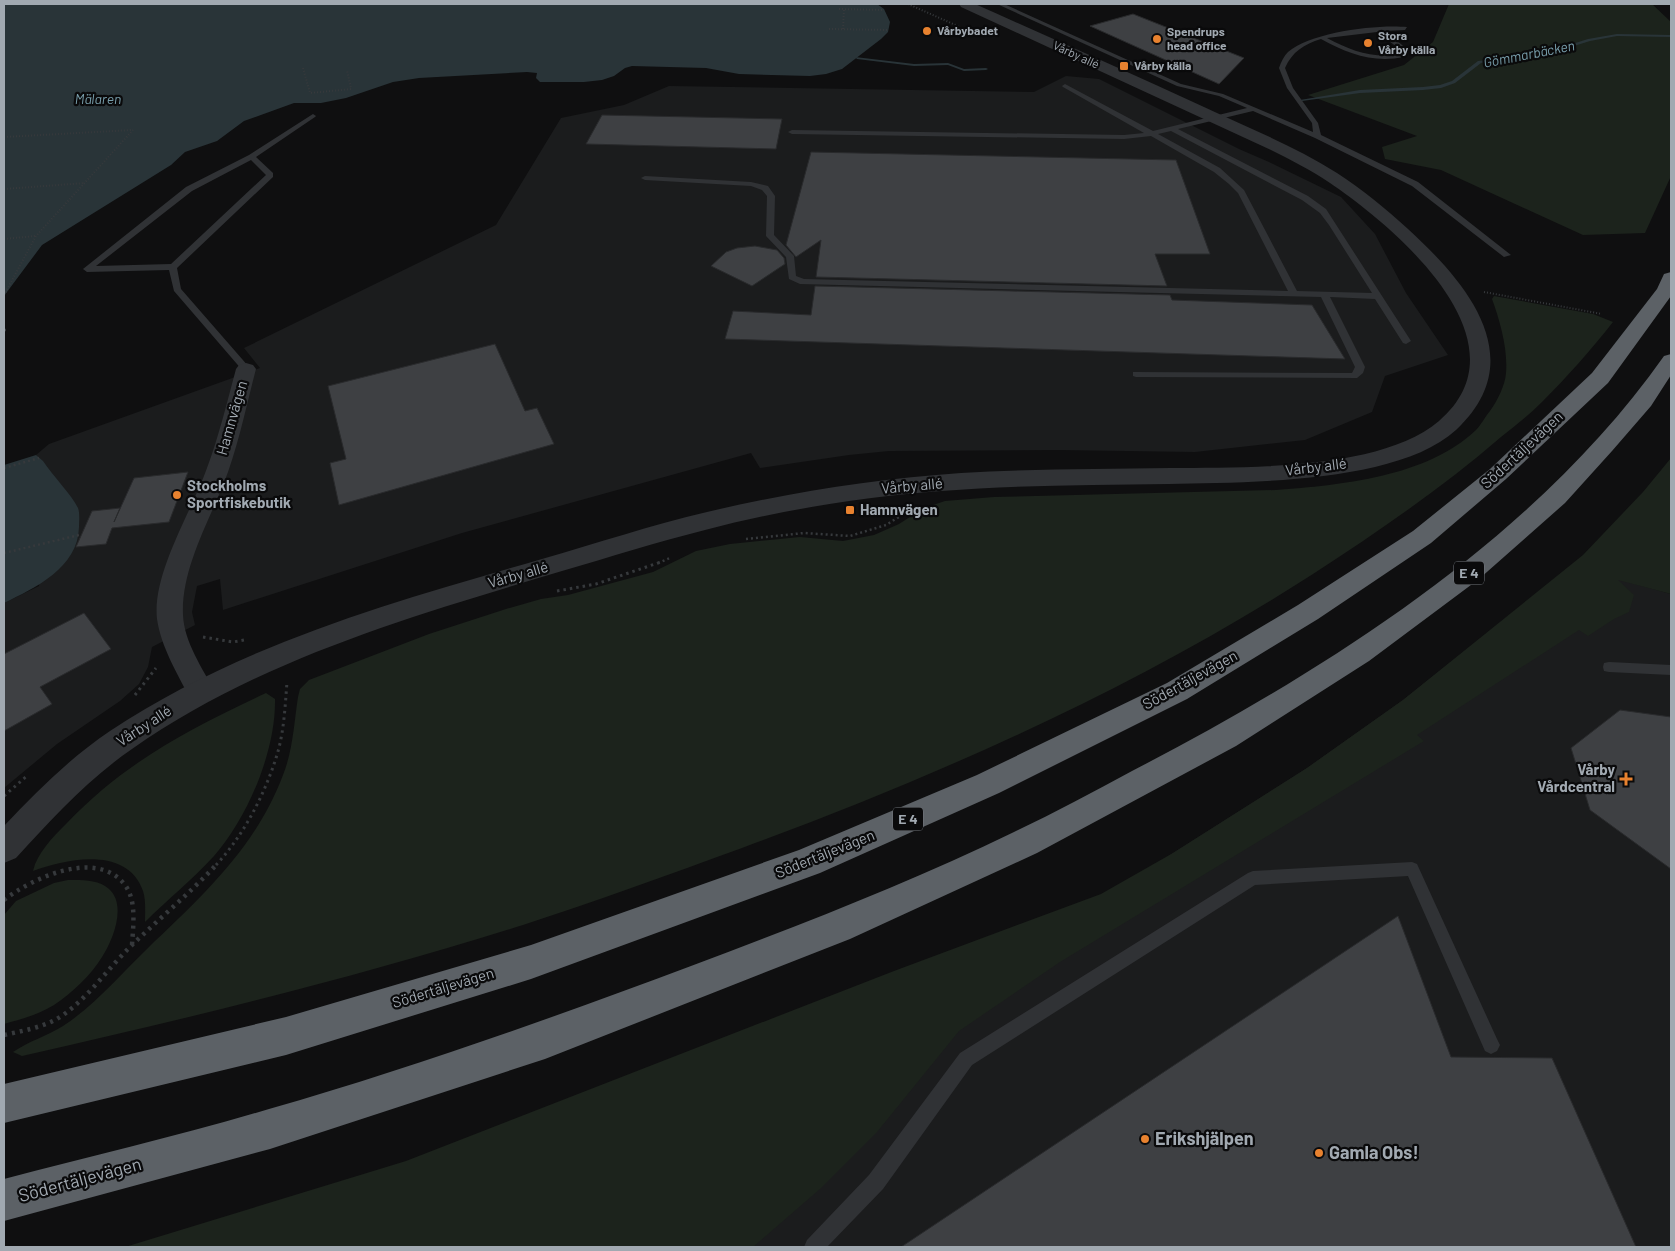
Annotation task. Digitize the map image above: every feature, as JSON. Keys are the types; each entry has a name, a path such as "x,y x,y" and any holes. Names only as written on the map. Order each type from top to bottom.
{"highway":[{"name":"Södertäljevägen","path":"4,1104 286,1036 531,962 808,862 988,784 1168,695 1308,612 1422,537 1498,474 1600,378 1666,290 1671,278"},
{"name":"Södertäljevägen","path":"4,1200 270,1129 545,1040 838,926 1025,843 1225,737 1360,653 1470,572 1556,497 1643,401 1671,360"}],"street":[{"name":"Vårby allé","path":"4,848 38,807 87,764 167,710 276,657 387,616 471,589 725,516 810,499 875,489 967,481 1247,474 1314,469 1365,460 1402,450 1433,436 1446,427 1474,395 1482,367 1480,340 1476,328 1454,286 1424,253 1366,200 1322,170 1215,118 965,4"},
{"name":"Hamnvägen","path":"201,692 178,643 170,617 172,587 218,469 246,369"}],"lane":[{"path":"1000,4 1179,85 1221,95 1318,136 1415,184 1507,255"},
{"path":"1318,136 1315,123 1290,88 1282,68 1289,55 1301,46 1323,38 1405,28"},
{"path":"1323,38 1344,50 1362,56 1393,58 1404,55 1404,49 1379,30"},
{"path":"1064,86 1217,170 1232,182 1241,192 1294,294"},
{"path":"792,132 1124,137 1151,134 1252,109"},
{"path":"252,157 270,175 172,267 87,269 189,190 252,157 313,116"},
{"path":"1172,129 1280,184 1323,212 1333,224 1406,341"},
{"path":"645,178 751,184 765,188 771,196 770,236 790,256 792,277 804,282 1378,296"},
{"path":"172,267 177,289 246,369"},
{"path":"1136,374 1354,376 1358,373 1360,367 1324,295"},
{"path":"1609,667 1671,670"},
{"path":"814,1247 876,1182 966,1059 1253,878 1412,869 1491,1045"}],"path":[{"path":"839,9 884,10"},
{"path":"843,29 844,10"},
{"path":"829,29 889,30"},
{"path":"303,68 310,93 351,89 348,70"},
{"path":"4,137 133,130 36,236 4,295"},
{"path":"4,189 86,183"},
{"path":"4,239 36,236"},
{"path":"1487,298 1483,292 1602,314"},
{"path":"4,468 39,458"},
{"path":"742,539 804,533 850,536 886,525 916,507"},
{"path":"4,553 78,535"},
{"path":"556,590 571,590 646,569 673,556"},
{"path":"4,1035 34,1029 56,1019 78,1003 132,945 214,868 231,849 268,780 280,740 285,714 286,683 294,679"},
{"path":"4,900 27,883 45,875 77,868 101,870 114,875 124,884 130,895 133,916 132,945"}],"shaded area":[{"path":"1449,4 1652,4 1671,22 1671,176 1645,233 1583,235 1441,170 1385,159 1382,147 1417,136 1308,95 1404,65 1433,42"},
{"path":"1066,76 1099,79 1239,149 1341,197 1375,234 1406,293 1448,355 1385,376 1372,412 1305,440 1195,452 1059,450 889,451 760,468 751,453 462,533 223,610 220,579 197,586 192,612 195,625 152,647 148,667 139,684 120,701 57,744 4,788 4,603 39,586 46,466 36,455 49,444 260,368 244,348 496,225 561,118 624,105 669,86 1034,92"},
{"path":"1494,296 1593,314 1613,322 1570,373 1532,411 1479,456 1410,508 1362,542 1246,616 1107,692 963,759 816,820 523,925 399,962 211,1012 22,1056 13,1052 63,1026 86,1009 188,910 242,849 258,826 283,775 291,746 300,689 309,680 429,634 506,609 541,599 568,595 653,572 696,551 730,544 800,537 843,541 874,535 899,524 924,508 945,501 994,497 1276,490 1355,481 1382,476 1408,468 1456,446 1478,428 1498,398 1505,378 1506,354 1503,335 1492,299"},
{"path":"1671,458 1671,594 1618,580 1634,595 1629,612 1614,619 1588,636 1579,630 1417,735 1424,741 1060,962 959,1031 877,1132 820,1189 753,1247 125,1247 406,1161 894,971 1101,894 1173,853 1307,768 1403,700 1583,555 1643,492"},
{"path":"1571,566 1671,594 1671,1247 597,1247 1173,853 1307,768 1403,700"},
{"path":"266,693 275,699 271,740 258,782 249,803 214,856 145,922 143,891 135,877 124,867 111,861 95,859 62,862 33,871 38,858 51,840 88,802 111,782 184,734"},
{"path":"68,880 100,883 109,889 114,896 118,913 110,941 102,957 92,970 81,983 61,1000 36,1014 4,1024 4,915 16,901 54,883"}],"water":[{"name":"Mälaren","path":"4,4 877,4 884,9 890,22 888,32 881,39 842,69 826,74 810,76 739,74 706,68 632,66 602,80 584,82 540,82 536,78 537,73 527,72 419,78 393,82 346,98 321,103 294,103 244,121 217,141 185,152 171,165 42,245 4,296"},
{"path":"36,455 43,461 78,508 79,527 77,541 71,554 53,575 29,591 4,603 4,465"}],"building":[{"name":"Spendrups head office","path":"1133,14 1244,58 1219,84 1090,26"},
{"path":"602,115 782,119 776,149 586,144"},
{"path":"811,152 1176,160 1210,254 1155,254 1167,286 816,277 821,240 796,257 786,245"},
{"path":"755,246 777,250 784,258 785,264 752,286 711,266 726,252 737,248"},
{"path":"815,286 1170,295 1172,300 1312,305 1345,359 725,339 733,311 811,315"},
{"path":"495,344 525,411 537,408 554,444 339,505 330,463 346,459 328,386"},
{"path":"188,472 169,522 112,528 106,544 76,547 92,511 120,508 114,522 134,478"},
{"path":"84,613 111,649 40,687 52,704 4,731 4,654"},
{"name":"Vårby Vårdcentral","path":"1620,710 1671,717 1671,869 1590,810 1571,748"},
{"name":"Gamla Obs!","path":"1398,916 1451,1057 1552,1058 1636,1247 901,1247"}],"waterway":[{"name":"Gömmarbäcken","path":"1302,100 1360,91 1423,89 1441,86 1453,82 1480,62 1545,54 1589,40 1617,35 1671,36"},
{"path":"857,58 914,65 948,64 964,70 986,69"}],"place":[{"name":"Vårbybadet","path":"927,31"},
{"name":"Spendrups head office","path":"1157,39"},
{"name":"Stora Vårby källa","path":"1368,43"},
{"name":"Vårby källa","path":"1124,66"},
{"name":"Stockholms Sportfiskebutik","path":"177,495"},
{"name":"Hamnvägen","path":"850,510"},
{"name":"Vårby Vårdcentral","path":"1626,779"},
{"name":"Erikshjälpen","path":"1145,1139"},
{"name":"Gamla Obs!","path":"1319,1153"}]}
